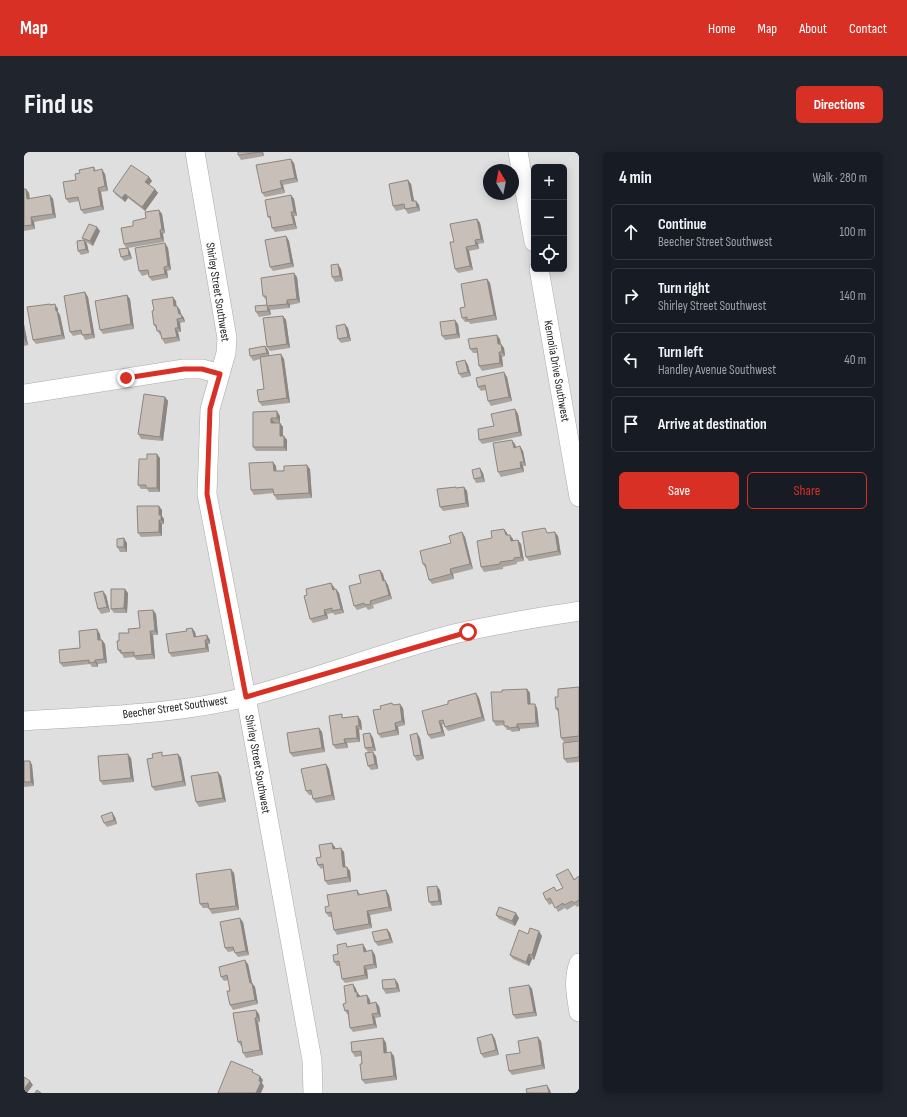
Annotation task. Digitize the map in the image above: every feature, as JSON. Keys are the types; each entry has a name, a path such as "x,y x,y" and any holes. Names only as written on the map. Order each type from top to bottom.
{"street":[{"name":"Shirley Street Southwest","path":"195,152 227,338 226,353 210,409 207,494 246,697 312,1060 313,1093"},
{"path":"518,152 533,236"},
{"name":"Kennolia Drive Southwest","path":"540,272 579,497"},
{"path":"24,394 184,369 202,369 220,374"},
{"name":"Beecher Street Southwest","path":"24,722 131,714 198,706 246,697 454,635 509,622 579,611"},
{"path":"579,963 576,971 575,989 579,1012"}],"shaded area":[{"path":"24,152 579,152 579,1093 24,1093"}],"building":[{"path":"238,152 261,152 238,155"},
{"path":"291,159 295,178 280,181 282,188 262,193 256,165"},
{"path":"131,165 149,177 145,182 155,189 142,207 125,194 122,198 113,191"},
{"path":"94,167 94,171 102,169 105,186 98,188 101,206 81,210 78,197 66,199 63,182 76,180 75,174 80,173 79,170"},
{"path":"408,180 412,201 416,201 417,207 405,209 404,204 393,206 389,184"},
{"path":"24,189 26,189 27,199 50,195 53,214 31,217 32,225 24,226"},
{"path":"291,195 294,212 291,212 294,224 272,228 270,216 268,217 265,200"},
{"path":"159,210 162,229 160,230 161,238 124,244 121,228 133,226 133,221 146,218 145,212"},
{"path":"477,219 481,239 475,240 476,245 466,247 470,266 455,269 450,242 454,242 450,224"},
{"path":"89,224 97,227 90,241 82,238"},
{"path":"286,236 291,263 270,267 265,240"},
{"path":"84,240 86,249 78,251 77,241"},
{"path":"165,243 168,266 164,267 165,274 149,277 148,270 139,271 135,248"},
{"path":"128,248 129,255 121,257 119,249"},
{"path":"338,264 340,276 332,277 331,265"},
{"path":"294,273 297,299 287,300 287,304 267,306 266,296 263,296 261,278"},
{"path":"487,279 494,315 467,320 467,317 462,318 460,308 465,307 461,284"},
{"path":"85,292 92,334 82,335 81,330 70,332 64,296"},
{"path":"127,295 131,324 100,330 95,301"},
{"path":"173,297 174,306 177,306 179,314 181,314 182,318 177,319 178,328 175,328 177,337 162,339 160,331 157,331 156,325 154,325 152,300"},
{"path":"55,304 62,335 33,340 27,307"},
{"path":"267,305 268,311 256,312 255,306"},
{"path":"283,316 287,344 267,347 263,318"},
{"path":"455,320 457,334 442,336 440,322"},
{"path":"345,324 348,337 338,339 336,326"},
{"path":"497,335 498,344 501,344 502,352 499,352 500,363 479,366 477,348 470,349 468,339"},
{"path":"265,346 267,353 250,356 249,349"},
{"path":"281,354 287,398 259,402 257,390 264,389 260,357"},
{"path":"465,360 468,372 459,374 456,362"},
{"path":"504,372 509,397 488,401 485,385 478,387 476,378"},
{"path":"144,394 165,397 160,437 138,434"},
{"path":"515,409 519,432 479,440 478,429 494,426 491,414"},
{"path":"277,411 277,418 271,418 271,423 280,423 280,436 284,436 284,447 253,447 253,412"},
{"path":"512,440 514,448 520,446 524,462 520,462 521,468 498,472 493,443"},
{"path":"147,454 157,454 157,488 146,488 146,485 138,485 139,459 147,459"},
{"path":"273,462 274,471 284,471 284,466 307,465 309,493 274,495 273,489 251,490 249,463"},
{"path":"480,468 482,477 474,479 472,470"},
{"path":"464,487 466,503 440,507 437,489"},
{"path":"137,506 159,506 159,515 161,515 161,520 159,520 159,532 138,533"},
{"path":"545,528 547,533 555,532 558,551 526,557 522,532"},
{"path":"504,529 506,535 510,535 511,541 518,540 521,557 514,558 514,560 500,562 500,564 481,567 477,541 492,538 491,531"},
{"path":"462,532 470,564 450,569 451,574 429,580 420,551 451,543 449,536"},
{"path":"124,538 124,547 117,547 117,539"},
{"path":"380,570 383,581 385,580 389,595 370,601 371,604 365,605 364,603 354,606 349,586 361,583 359,575"},
{"path":"331,583 333,590 336,589 341,609 332,611 332,608 324,610 325,615 310,619 304,596 307,595 306,589"},
{"path":"111,589 125,589 124,608 111,609"},
{"path":"103,591 107,607 98,609 94,593"},
{"path":"153,610 155,631 150,631 152,654 134,656 134,652 121,653 121,650 118,650 117,641 119,641 119,633 129,633 128,629 140,628 138,611"},
{"path":"192,628 194,637 207,635 207,640 205,640 206,648 169,653 166,634 187,631 186,629"},
{"path":"97,629 98,640 102,640 104,659 95,660 95,662 89,663 89,660 60,663 59,650 80,648 79,631"},
{"path":"579,687 579,736 561,738 558,708 556,709 555,697 558,697 558,689"},
{"path":"527,689 528,704 535,704 536,723 517,724 517,727 509,728 508,726 504,726 504,721 493,721 491,692"},
{"path":"476,693 482,717 445,727 443,720 439,721 442,732 428,735 422,711 448,704 448,701"},
{"path":"392,703 393,705 400,704 402,721 395,723 396,730 378,734 373,710 381,709 380,706"},
{"path":"342,714 342,718 358,716 359,726 356,726 357,738 344,739 345,743 333,745 329,716"},
{"path":"319,728 322,748 290,753 287,733"},
{"path":"370,733 373,747 365,748 363,734"},
{"path":"417,733 421,755 414,756 410,735"},
{"path":"579,741 579,757 564,759 563,743"},
{"path":"162,752 162,756 178,754 183,781 152,787 147,759 153,758 152,754"},
{"path":"373,752 375,764 368,766 365,753"},
{"path":"128,754 131,778 100,781 98,756"},
{"path":"24,761 30,761 31,782 24,782"},
{"path":"326,764 332,795 313,799 311,790 306,791 301,769"},
{"path":"218,772 223,798 196,802 191,776"},
{"path":"112,812 114,820 104,823 101,816"},
{"path":"332,843 333,849 341,848 343,867 347,867 348,877 325,881 323,864 318,865 316,858 321,857 319,845"},
{"path":"231,869 236,906 209,909 208,903 200,904 196,874"},
{"path":"568,869 574,880 579,876 579,900 574,903 572,901 564,905 563,903 555,908 550,898 546,900 543,893 554,887 556,891 563,888 556,875"},
{"path":"437,886 439,901 429,902 427,887"},
{"path":"357,890 358,895 386,890 389,907 367,911 369,924 334,930 331,912 326,913 325,907 329,906 327,895"},
{"path":"499,907 516,913 512,921 496,915"},
{"path":"240,918 246,951 235,953 233,947 225,948 220,922"},
{"path":"530,928 539,931 532,955 529,954 526,962 510,955 519,930 528,934"},
{"path":"387,929 390,939 375,942 372,932"},
{"path":"346,943 347,947 363,944 364,952 372,950 374,964 364,966 365,975 342,979 339,961 334,962 333,955 338,954 337,945"},
{"path":"245,960 250,983 252,983 255,1000 230,1005 227,991 230,991 227,975 221,977 219,967"},
{"path":"395,979 397,988 383,989 382,980"},
{"path":"353,984 355,992 357,992 357,997 367,995 368,1004 376,1002 378,1013 372,1014 374,1024 350,1028 348,1010 345,1011 343,1004 346,1003 344,986"},
{"path":"529,985 534,1012 513,1015 509,988"},
{"path":"256,1010 257,1017 255,1018 260,1050 243,1053 241,1041 238,1042 233,1013"},
{"path":"492,1034 496,1050 481,1054 477,1038"},
{"path":"538,1037 542,1065 509,1071 506,1055 520,1053 518,1041"},
{"path":"383,1038 384,1053 391,1052 394,1076 362,1080 360,1064 362,1064 361,1051 352,1052 351,1042"},
{"path":"231,1061 253,1070 252,1072 260,1076 259,1081 261,1082 256,1093 218,1093"},
{"path":"24,1077 30,1081 24,1089"},
{"path":"547,1085 549,1093 527,1093 526,1089"}],"route":[{"path":"126,378 184,369 202,369 220,374 210,409 207,494 246,697 468,632"}]}
